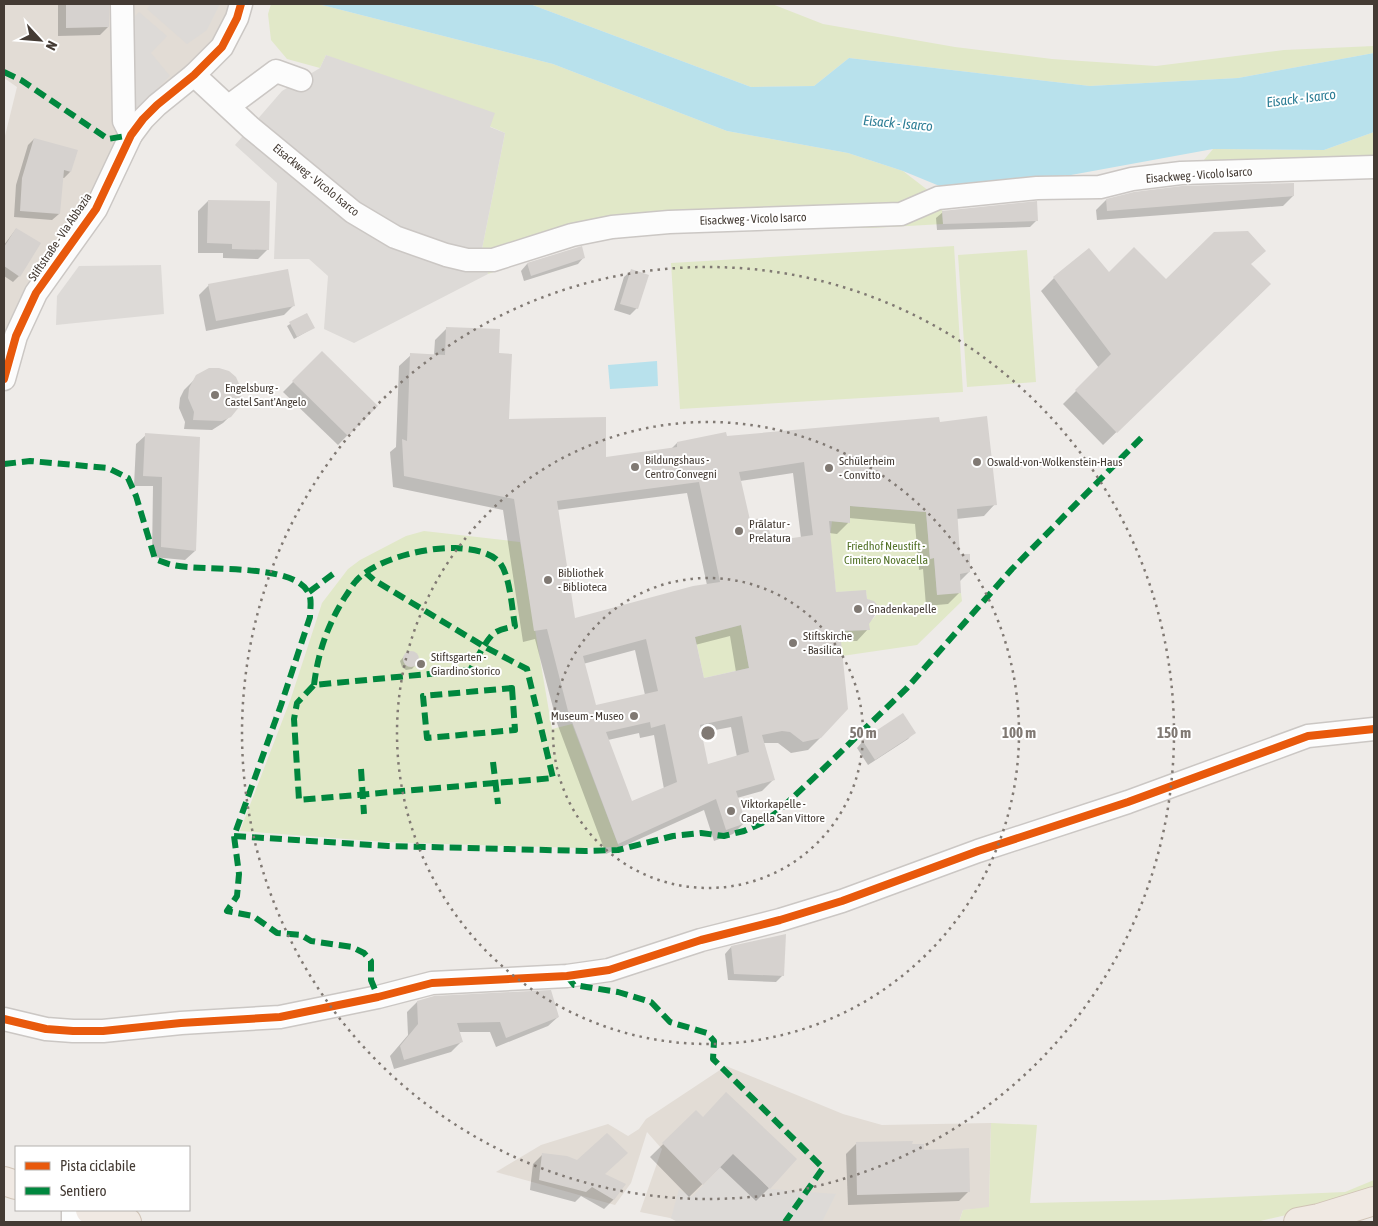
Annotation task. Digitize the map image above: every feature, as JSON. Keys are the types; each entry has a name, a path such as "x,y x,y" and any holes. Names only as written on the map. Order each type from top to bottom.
{"main road":[{"path":"1298,1222 1319,1218 1374,1201"},
{"path":"93,1211 127,1222"}],"street":[{"path":"122,4 124,121 131,135"},
{"name":"Stiftstraße - Via Abbazia","path":"4,379 16,336 36,292 96,209 131,135 156,105 194,75 222,47 242,4"},
{"path":"229,106 276,71 301,80"},
{"name":"Eisackweg - Vicolo Isarco","path":"194,75 251,128 353,212 395,237 446,255 467,260 493,260 572,235 612,227 669,222 901,214 938,198 1038,188 1100,187 1132,179 1181,173 1374,167"},
{"path":"4,1019 46,1029 103,1031 280,1017 378,997 432,983 557,976 609,970 701,940 780,920 842,901 978,851 1128,802 1308,736 1374,729"}],"shaded area":[{"path":"4,4 241,4 237,18 157,105 36,293 4,379 4,140 17,87 4,78"},
{"path":"151,4 220,4 207,30 187,44 147,9"},
{"path":"139,12 167,36 151,53 170,76 135,111 130,21"},
{"path":"326,55 495,113 490,127 505,133 482,249 488,274 354,343 324,329 328,276 309,259 274,259 277,183 235,145 282,91 320,68"},
{"path":"161,265 164,314 56,325 57,296 79,266"},
{"path":"726,1066 843,1114 882,1125 991,1123 989,1208 963,1210 959,1222 678,1222 670,1218 640,1212 662,1149 647,1132 631,1183 615,1205 496,1172 541,1145 608,1124 628,1136 639,1129 646,1119"},
{"path":"732,1153 770,1189 836,1194 822,1222 678,1222 671,1218 679,1189 692,1197 716,1172 714,1170"}],"green space":[{"path":"271,4 318,4 553,64 727,131 848,153 903,171 938,198 942,206 943,224 872,228 773,227 596,237 488,274 482,249 505,133 326,55 320,68 287,59 271,40 268,14"},
{"path":"530,4 772,4 823,24 955,47 1052,59 1156,66 1284,50 1374,46 1374,53 1238,78 1090,86 849,58 814,86 751,87"},
{"path":"1374,132 1374,159 1198,167 1213,149 1324,150"},
{"path":"954,246 963,392 680,409 671,263"},
{"path":"1027,250 1036,382 967,387 958,255"},
{"name":"Friedhof Neustift - Cimitero Novacella","path":"850,506 926,512 930,559 934,558 937,594 961,593 962,601 917,645 842,656 840,631 869,630 869,621 873,619 878,610 874,603 867,599 866,591 836,592 830,537 832,521 850,523"},
{"name":"Stiftsgarten - Giardino storico","path":"424,531 520,542 552,729 572,724 619,847 578,848 385,842 240,831 291,698 322,603 348,569 360,560 406,536"},
{"path":"741,625 749,668 704,678 695,637"},
{"path":"991,1123 1037,1125 1030,1203 1164,1200 1345,1192 1374,1180 1374,1191 1317,1208 1256,1222 959,1222 963,1210 989,1207"}],"water":[{"name":"Eisack - Isarco","path":"318,4 530,4 751,87 814,86 849,58 1090,86 1238,78 1374,53 1374,132 1324,150 1213,149 1071,175 942,187 903,171 848,153 727,131 553,64"},
{"path":"657,361 658,386 610,389 608,365"}],"building":[{"path":"66,4 109,4 109,27 66,28"},
{"path":"34,138 78,150 71,172 64,170 60,214 20,211 22,178"},
{"path":"1294,183 1294,196 1107,211 1106,199 1134,192 1182,186"},
{"path":"208,200 270,201 269,250 232,249 232,244 207,243"},
{"path":"1037,201 1038,221 943,224 942,211"},
{"path":"16,228 41,243 20,277 4,266 4,247"},
{"path":"1248,231 1266,251 1251,264 1271,284 1117,433 1075,390 1111,354 1053,277 1089,248 1109,272 1134,247 1166,279 1214,232"},
{"path":"582,246 585,258 531,276 527,263"},
{"path":"288,269 295,306 216,321 208,284"},
{"path":"631,269 649,275 638,309 620,304"},
{"path":"307,313 315,328 297,337 289,322"},
{"path":"446,327 500,329 499,353 512,354 509,419 606,417 606,457 677,447 677,442 726,432 727,436 939,417 940,422 987,416 997,505 957,509 960,554 970,554 970,572 960,574 961,593 937,595 934,558 930,559 926,512 850,506 850,523 829,521 836,592 866,590 867,599 874,601 878,606 878,611 869,624 870,630 840,631 848,709 821,738 803,742 790,732 782,731 762,735 775,780 736,791 746,823 726,830 716,799 618,844 568,711 547,629 534,631 514,499 404,476 402,439 407,441 410,353 445,355","holes":["804,462 813,535 772,541 766,517 750,520 739,472","699,482 720,582 693,586 575,618 557,501","741,625 749,668 704,678 695,637","646,639 658,691 596,705 583,656","742,716 749,752 708,764 700,725","650,722 651,728 665,724 677,782 632,801 606,732"]},
{"path":"322,351 378,406 348,436 292,381"},
{"name":"Engelsburg - Castel Sant'Angelo","path":"209,368 229,371 236,377 242,391 240,406 231,417 222,421 193,420 194,412 188,398 189,388 196,375"},
{"path":"145,433 200,437 196,551 161,547 162,477 143,476"},
{"path":"408,651 414,651 419,656 417,665 408,667 403,662 403,656"},
{"path":"903,713 916,733 875,760 862,740"},
{"path":"786,934 784,976 734,974 731,946"},
{"path":"551,990 559,1017 506,1038 500,1022 457,1023 463,1042 404,1060 400,1046 418,1024 417,1001 434,996"},
{"path":"726,1092 797,1159 770,1189 733,1154 703,1185 662,1143 696,1110 703,1117"},
{"path":"607,1133 628,1153 605,1174 626,1184 614,1200 592,1187 586,1192 539,1180 542,1153 567,1156 577,1160"},
{"path":"913,1141 912,1144 924,1144 924,1150 969,1148 970,1192 857,1195 856,1142"}],"marked path":[{"path":"4,72 21,80 108,139 131,135"},
{"path":"234,836 388,846 585,851 618,850 673,836 701,833 724,836 744,831 762,823 776,813 907,688 1012,569 1145,434"},
{"path":"4,464 30,461 108,468 128,478 136,496 155,559 171,565 247,570 286,577 301,584 309,594 311,602 310,617 234,836 239,874 237,896 227,911 253,916 277,933 301,935 311,941 352,947 364,953 371,961 371,980 378,997"},
{"path":"314,685 318,661 329,628 339,607 352,587 365,573 388,561 416,552 455,548 485,553 500,563 506,576 515,626 494,633 486,643 483,648 470,670 314,685 297,703 294,719 299,800 553,778 527,669 485,647 374,580 366,573"},
{"path":"309,592 333,574"},
{"path":"512,688 515,730 427,738 423,696 512,688"},
{"path":"493,762 498,804"},
{"path":"361,769 364,814"},
{"path":"567,976 574,985 618,992 651,1002 670,1022 707,1033 714,1041 713,1059 823,1168 785,1222"}],"cycle path":[{"path":"4,379 16,336 36,293 96,209 131,135 157,105 194,75 222,47 237,18 241,4"},
{"path":"4,1019 46,1029 103,1031 181,1023 280,1017 378,997 432,983 567,976 609,970 701,940 780,920 842,901 978,851 1128,802 1308,736 1374,729"}],"place":[{"name":"Engelsburg - Castel Sant'Angelo","path":"215,395"},
{"name":"Oswald-von-Wolkenstein-Haus","path":"977,462"},
{"name":"Bildungshaus - Centro Convegni","path":"635,467"},
{"name":"Schülerheim - Convitto","path":"829,468"},
{"name":"Prälatur - Prelatura","path":"739,531"},
{"name":"Bibliothek - Biblioteca","path":"548,580"},
{"name":"Gnadenkapelle","path":"858,609"},
{"name":"Stiftskirche - Basilica","path":"793,643"},
{"name":"Stiftsgarten - Giardino storico","path":"421,664"},
{"name":"Museum - Museo","path":"634,716"},
{"name":"Viktorkapelle - Capella San Vittore","path":"731,811"}]}
